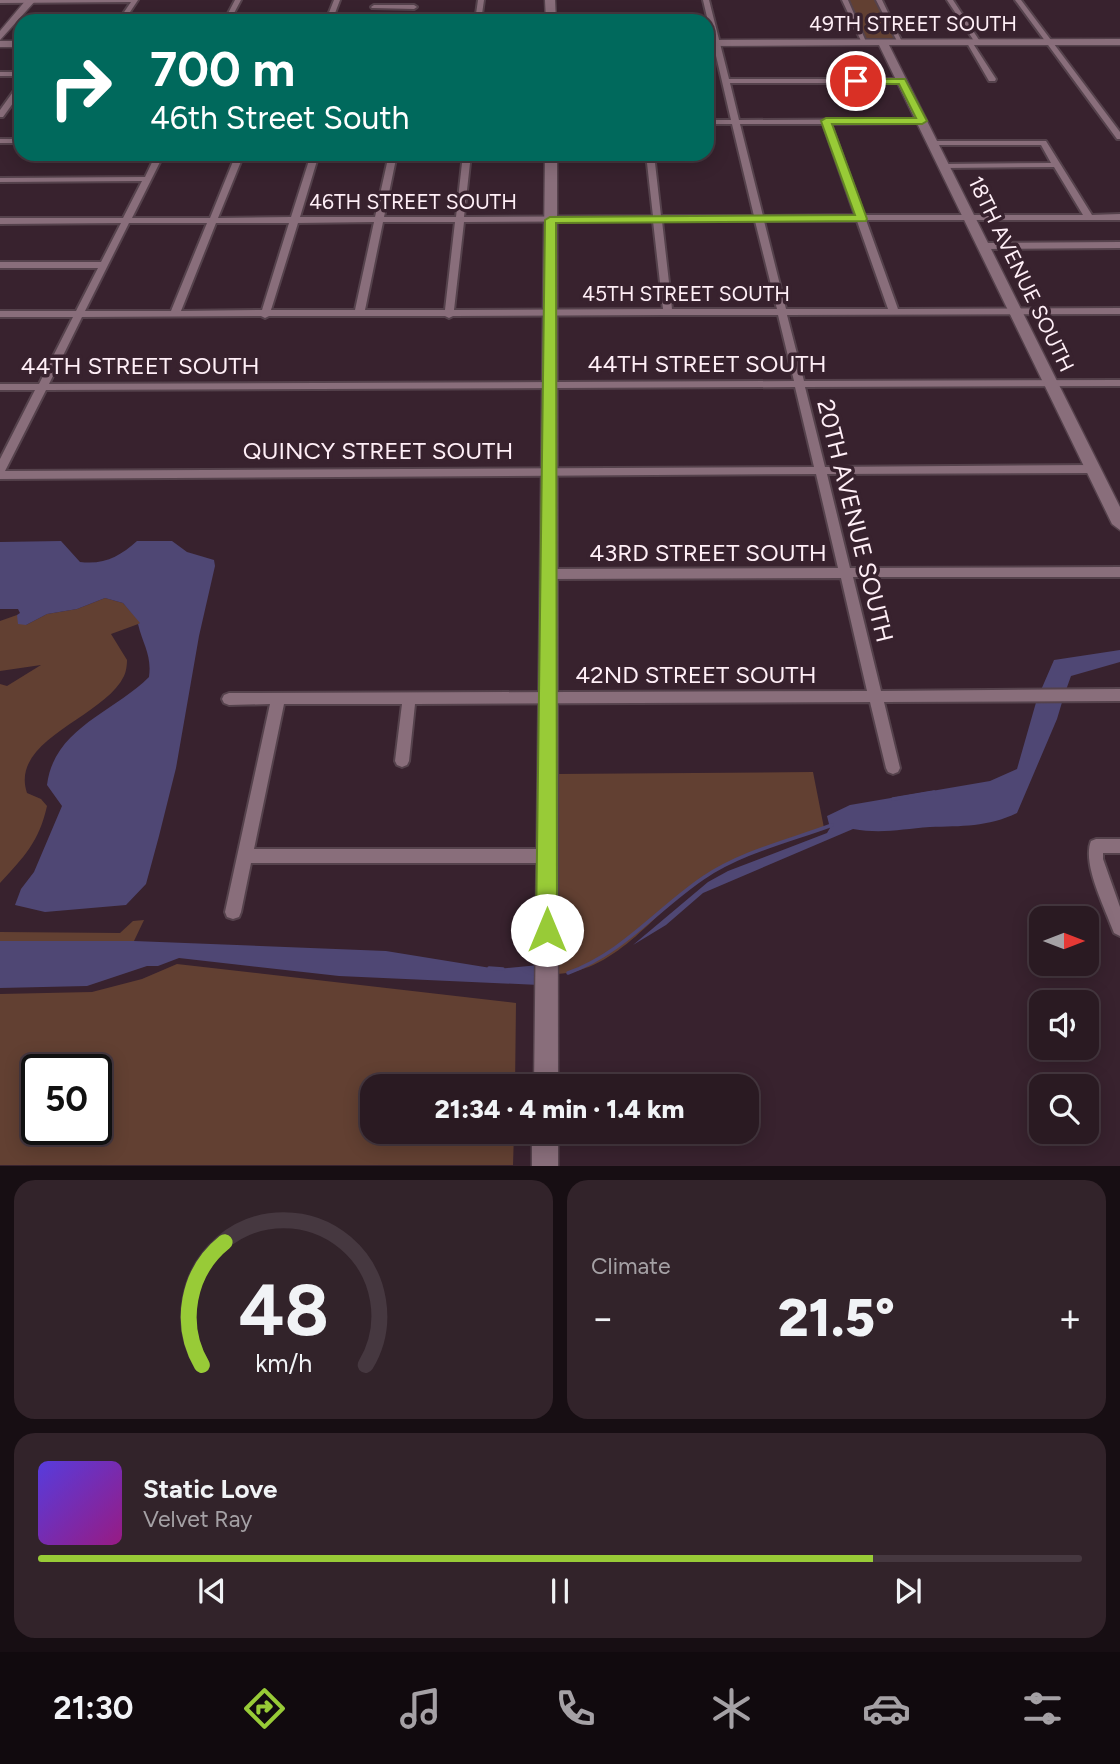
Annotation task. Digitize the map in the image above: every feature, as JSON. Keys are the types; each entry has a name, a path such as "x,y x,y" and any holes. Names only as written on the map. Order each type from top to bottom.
{"main road":[{"path":"19,14 31,0"},
{"path":"0,37 14,20"},
{"name":"49TH STREET SOUTH","path":"714,43 1120,42"},
{"name":"18TH AVENUE SOUTH","path":"883,43 1120,524"},
{"path":"546,1074 551,161"},
{"path":"545,1144 545,1166"}],"street":[{"path":"0,1 135,0"},
{"path":"845,0 865,43"},
{"path":"879,0 901,43"},
{"path":"950,0 992,79"},
{"path":"1018,0 1120,137"},
{"path":"373,7 414,7"},
{"name":"20TH AVENUE SOUTH","path":"714,51 725,81 760,219 892,768"},
{"path":"725,81 902,81"},
{"path":"0,115 3,107"},
{"path":"714,121 922,121"},
{"path":"826,121 894,312"},
{"path":"1108,121 1120,121"},
{"path":"934,143 1042,143 1089,217"},
{"path":"0,472 157,161"},
{"path":"174,315 237,161"},
{"path":"265,315 313,161"},
{"path":"359,314 392,161"},
{"path":"449,315 466,161"},
{"path":"651,161 668,313"},
{"path":"945,166 1057,165"},
{"path":"0,180 148,179"},
{"name":"46TH STREET SOUTH","path":"0,221 1120,217"},
{"path":"983,246 1120,245"},
{"path":"0,265 105,265"},
{"name":"45TH STREET SOUTH","path":"0,314 78,316 1120,311"},
{"name":"44TH STREET SOUTH","path":"0,387 1120,383"},
{"name":"QUINCY STREET SOUTH","path":"0,472 1092,469"},
{"name":"43RD STREET SOUTH","path":"548,574 1120,572"},
{"name":"42ND STREET SOUTH","path":"229,699 1120,695"},
{"path":"402,761 409,698"},
{"path":"233,912 278,699"},
{"path":"1120,846 1096,846 1095,859 1120,928"},
{"path":"245,856 547,856"}],"shaded area":[{"path":"848,0 876,0 896,40 866,40"},
{"path":"61,541 80,562 89,563 112,558 137,541 172,541 187,552 214,560 215,566 199,636 176,768 146,884 126,905 45,912 15,905 21,889 34,872 62,806 47,785 52,765 73,735 135,690 149,677 150,669 138,624 140,623 123,603 105,598 77,609 47,614 26,625 18,624 18,609 0,609 0,542"},
{"path":"105,598 123,603 141,623 111,634 127,660 125,674 113,691 45,743 32,758 25,774 27,793 41,799 47,806 44,819 30,848 0,883 0,684 7,686 41,665 0,671 0,621 17,615 26,625 47,614 77,609"},
{"path":"1120,650 1120,662 1071,676 1066,690 1041,690 1054,660"},
{"path":"1037,699 1063,699 1017,813 974,825 883,831 853,829 703,893 666,925 633,945 708,882 728,871 827,833 830,828 827,816 850,805 990,781 1017,769"},
{"path":"813,772 824,828 716,869 686,890 618,950 579,970 557,974 557,774"},
{"path":"144,920 134,941 0,941 0,932 120,933 133,921"},
{"path":"0,941 134,941 386,951 497,969 539,965 539,985 339,976 179,958 87,986 0,988"},
{"path":"177,964 516,1003 515,1074 360,1074 360,1144 514,1144 513,1165 0,1165 0,994 92,992 142,979"}],"waterway":[{"path":"893,799 934,792"},
{"path":"568,973 622,943 686,890 718,869 749,854 832,825"},
{"path":"489,968 503,969"}],"route":[{"path":"547,930 550,220 862,219 826,121 922,121 902,81 856,81"}]}
